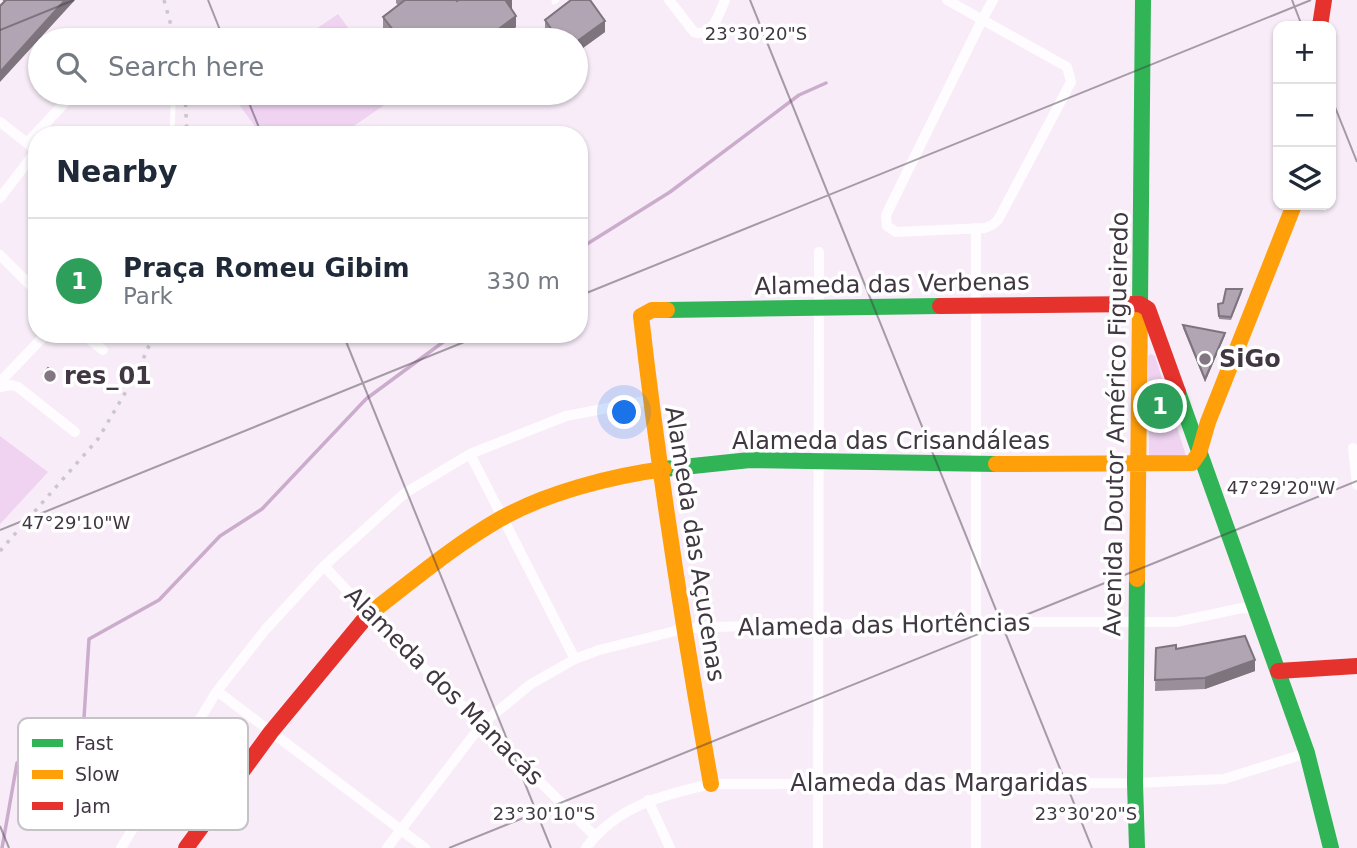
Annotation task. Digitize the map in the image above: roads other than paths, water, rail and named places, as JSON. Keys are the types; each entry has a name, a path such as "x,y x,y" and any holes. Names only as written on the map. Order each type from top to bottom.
{"street":[{"path":"669,0 694,32 705,33 712,27 725,0"},
{"path":"947,0 983,18 1067,67 1071,82 998,220 992,225 976,228 896,232 887,226 886,215 983,18 993,0"},
{"name":"Avenida Doutor Américo Figueiredo","path":"1137,848 1135,783 1143,0"},
{"path":"1321,21 1324,0"},
{"path":"49,126 65,105"},
{"path":"0,122 28,144"},
{"path":"0,198 28,156"},
{"path":"1199,453 1208,422 1292,210"},
{"path":"975,848 976,228"},
{"path":"818,252 818,848"},
{"path":"0,255 28,283"},
{"path":"1140,304 1148,309 1307,753 1331,848"},
{"name":"Alameda das Verbenas","path":"644,312 819,307 1140,304"},
{"name":"Alameda das Açucenas","path":"644,312 640,321 659,470 683,629 711,784"},
{"path":"0,384 38,343"},
{"path":"94,343 103,350"},
{"path":"0,384 18,387 75,432"},
{"path":"200,718 217,691 266,629 324,566 405,493 470,454 566,416 650,400"},
{"path":"1353,448 1357,485"},
{"name":"Alameda das Crisandáleas","path":"248,763 369,614 460,544 502,518 576,487 659,470 750,460 1186,464 1195,461 1199,453"},
{"path":"470,454 575,659"},
{"name":"Alameda dos Manacás","path":"324,566 369,614 595,836"},
{"name":"Alameda das Hortências","path":"387,848 482,724 530,684 575,659 599,650 683,629 974,622 1176,622 1242,608 1255,612"},
{"path":"1278,671 1357,666"},
{"path":"217,691 425,848"},
{"name":"Alameda das Margaridas","path":"586,848 595,836 629,809 648,800 711,784 1135,783 1224,779 1307,753"},
{"path":"648,800 670,848"},
{"path":"121,848 132,830"},
{"name":"Alameda das Crisandáleas","path":"186,848 199,830"}],"lane":[{"path":"172,126 173,105"}],"waterway":[{"path":"588,243 670,192 799,95 826,83"},
{"path":"84,718 89,639 159,600 220,536 262,509 366,399 442,343"},
{"path":"2,848 18,762"}],"railway":[{"path":"164,0 172,28"},
{"path":"186,105 187,126"},
{"path":"0,551 98,439 138,371 150,343"}],"place":[{"name":"SiGo","path":"1205,359"},
{"name":"res_01","path":"50,376"},
{"name":"Praça Romeu Gibim","path":"1160,406"}]}
